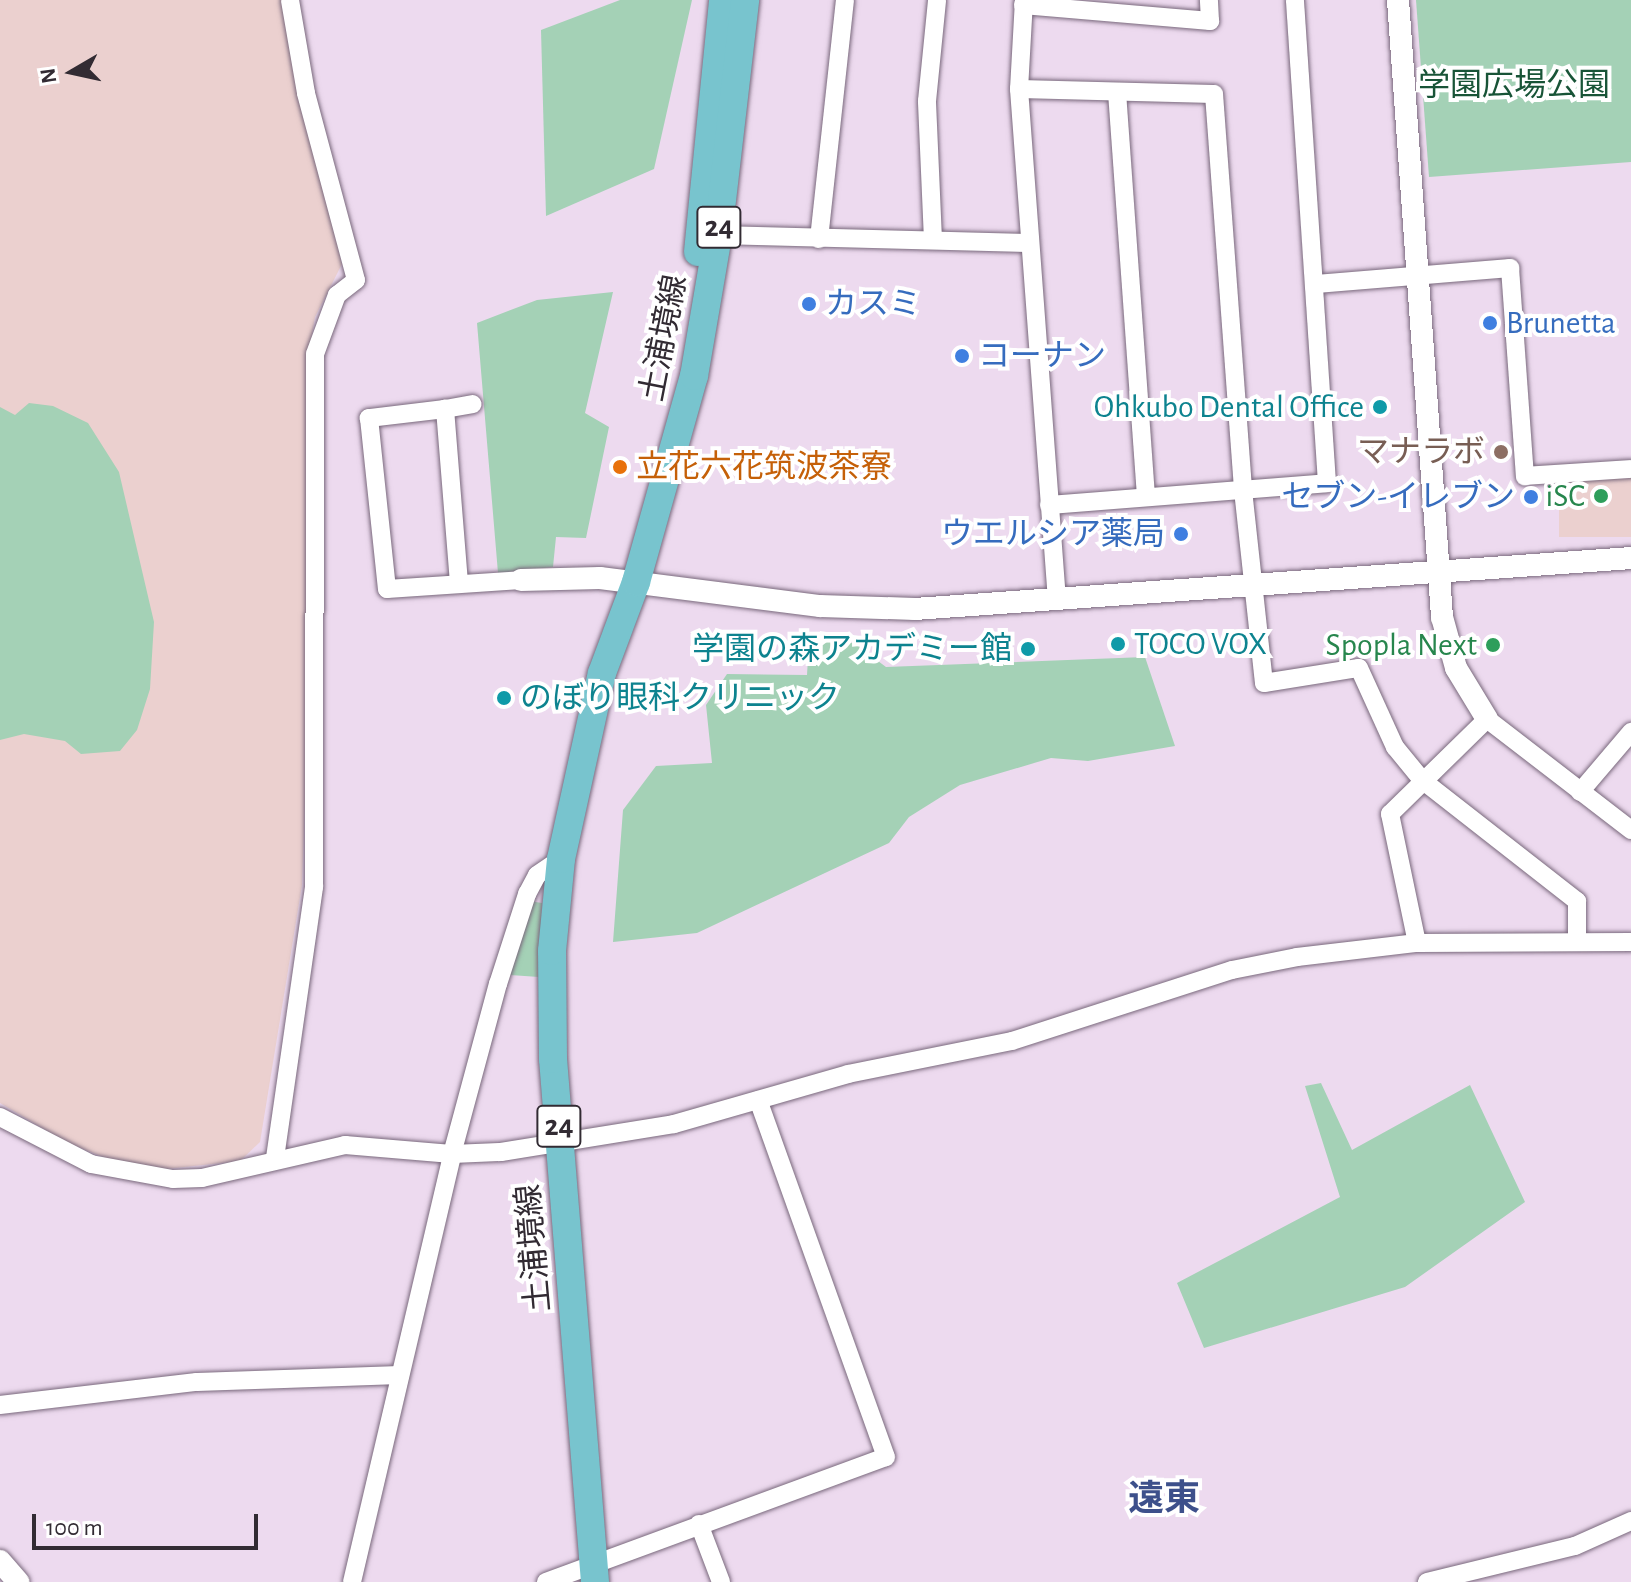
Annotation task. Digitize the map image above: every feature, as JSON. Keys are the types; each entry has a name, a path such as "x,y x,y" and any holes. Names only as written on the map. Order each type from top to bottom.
{"main road":[{"name":"土浦境線","path":"674,451 677,374 696,270 723,0"},
{"name":"土浦境線","path":"594,1574 560,1144 552,975 561,859 602,673 636,582 694,376 718,235 745,0"}],"street":[{"path":"275,1158 314,887 315,354 337,295 356,280 306,93 290,0"},
{"path":"819,239 845,0"},
{"path":"933,240 927,101 937,0"},
{"path":"1057,600 1028,243 1019,89 1024,3 1109,7 1210,21 1209,0"},
{"path":"1049,505 1327,483 1295,0"},
{"path":"1398,0 1438,572 1447,642 1466,690 1487,719 1631,830"},
{"path":"1019,89 1214,94 1243,490 1264,683 1359,668 1388,734 1422,780 1577,901 1577,942"},
{"path":"1117,92 1146,497"},
{"path":"718,235 1028,243"},
{"path":"1316,284 1510,268 1525,476 1631,469"},
{"path":"473,404 369,418 387,589 521,580 636,582 773,601 876,609 1057,600 1631,558"},
{"path":"445,409 459,583"},
{"path":"1417,943 1390,814 1487,719"},
{"path":"1580,792 1631,732"},
{"path":"352,1582 452,1154 527,894 537,875 561,859"},
{"path":"0,1117 91,1164 136,1176 202,1178 275,1158 345,1145 452,1154 560,1144 674,1124 848,1074 1012,1041 1252,965 1417,943 1631,942"},
{"path":"546,1582 594,1574 699,1524 886,1457 758,1100"},
{"path":"0,1405 197,1382 400,1375"},
{"path":"1427,1582 1575,1546 1631,1521"},
{"path":"699,1524 721,1582"},
{"path":"0,1561 18,1582"}],"shaded area":[{"path":"0,0 282,0 297,89 342,264 315,317 309,351 311,628 302,885 260,1142 240,1161 166,1169 113,1161 66,1142 0,1103"},
{"path":"1559,475 1631,475 1631,537 1559,537"}],"green space":[{"path":"620,0 692,0 654,169 546,216 541,30"},
{"name":"学園広場公園","path":"1416,0 1631,0 1631,162 1429,177"},
{"path":"613,292 585,413 609,427 586,538 556,537 553,567 498,573 477,323 537,300"},
{"path":"29,403 53,406 88,423 119,472 154,622 150,689 137,730 120,751 81,754 65,741 24,734 0,740 0,407 15,415"},
{"path":"809,641 854,643 886,667 1145,657 1175,746 1088,761 1051,758 960,785 909,817 889,843 697,933 613,942 623,810 656,766 712,763 706,705 727,674 807,675"},
{"path":"529,901 542,903 539,977 510,975"},
{"path":"1321,1083 1352,1150 1470,1085 1525,1202 1405,1287 1204,1348 1177,1283 1340,1197 1305,1086"}],"place":[{"name":"カスミ","path":"809,304"},
{"name":"Brunetta","path":"1490,323"},
{"name":"コーナン","path":"962,356"},
{"name":"Ohkubo Dental Office","path":"1380,407"},
{"name":"マナラボ","path":"1501,452"},
{"name":"立花六花筑波茶寮","path":"620,467"},
{"name":"iSC","path":"1601,496"},
{"name":"セブン-イレブン","path":"1531,497"},
{"name":"ウエルシア薬局","path":"1181,534"},
{"name":"TOCO VOX","path":"1118,644"},
{"name":"Spopla Next","path":"1493,645"},
{"name":"学園の森アカデミー館","path":"1028,649"},
{"name":"のぼり眼科クリニック","path":"504,698"}],"district":[{"name":"遠東","path":"1164,1500"}]}
